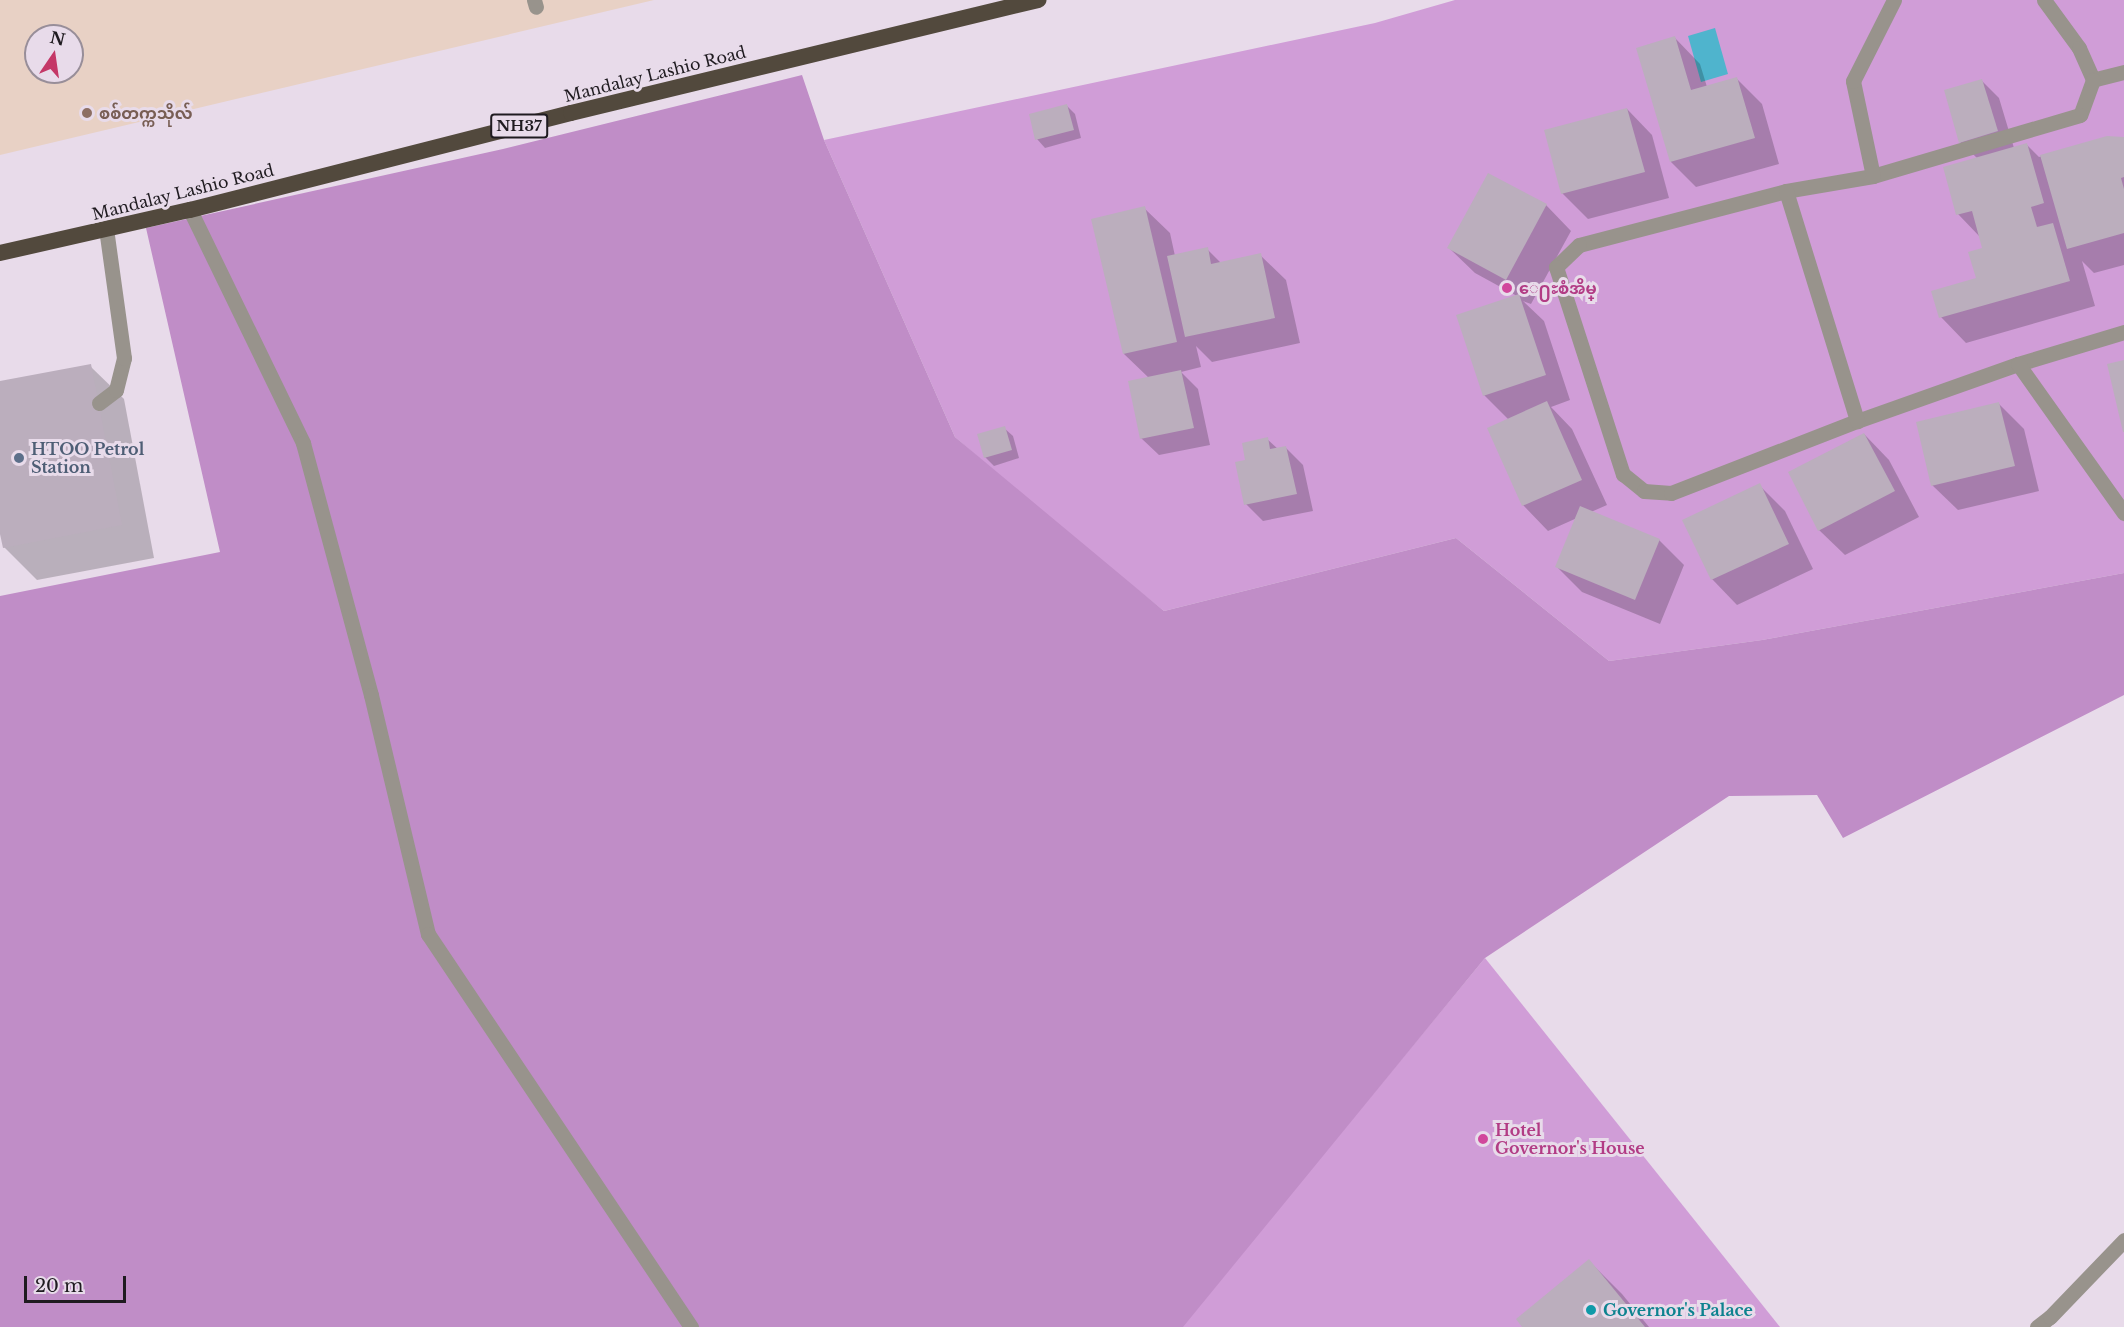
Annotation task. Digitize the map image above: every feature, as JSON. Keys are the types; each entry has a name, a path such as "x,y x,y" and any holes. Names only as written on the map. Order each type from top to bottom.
{"highway":[{"name":"Mandalay Lashio Road","path":"0,253 190,210 571,112 1039,0"}],"street":[{"path":"1874,176 1853,81 1894,0"},
{"path":"2044,0 2079,48 2093,80 2080,115 1874,176 1785,191 1578,245 1556,267 1623,474 1644,491 1671,493 1857,420 2018,364 2124,332"},
{"path":"2093,80 2124,72"},
{"path":"1785,191 1857,420"},
{"path":"190,210 303,443 371,695 428,934 691,1327"},
{"path":"99,403 116,390 124,358 106,229"},
{"path":"2018,364 2124,513"},
{"path":"2037,1327 2050,1317 2124,1240"}],"shaded area":[{"name":"စစ်‌တက္ကသိုလ်","path":"0,0 654,0 0,155"},
{"name":"ေ႐ႊစံအိမ္","path":"1455,0 2124,0 2124,573 1762,640 1609,661 1456,538 1164,611 1045,515 955,437 824,140 1375,23"},
{"path":"802,75 824,140 955,437 1164,611 1456,538 1609,661 1762,640 2124,573 2124,695 1843,838 1817,795 1729,796 1485,958 1183,1327 0,1327 0,596 220,552 146,228 503,149"},
{"name":"Hotel Governor's House","path":"1485,958 1780,1327 1181,1327"}],"water":[{"path":"1715,28 1728,74 1701,82 1688,36"}],"building":[{"path":"1675,36 1691,90 1737,77 1755,138 1670,162 1636,48"},
{"path":"1982,79 1998,131 1959,143 1944,90"},
{"path":"1067,104 1074,130 1035,140 1029,114"},
{"path":"1627,108 1645,172 1561,194 1544,130"},
{"path":"2107,136 2124,137 2124,177 2121,178 2124,189 2124,233 2067,249 2040,155"},
{"path":"2027,143 2044,203 2031,207 2037,227 2053,223 2070,281 1939,318 1931,291 1976,278 1968,252 1982,248 1972,211 1956,215 1943,167"},
{"path":"1488,173 1547,204 1506,280 1447,248"},
{"path":"1145,206 1177,342 1123,354 1091,219"},
{"path":"1208,247 1211,264 1261,253 1275,318 1185,337 1167,256"},
{"path":"1519,294 1546,375 1483,396 1456,315"},
{"path":"2124,360 2124,432 2123,432 2107,364"},
{"path":"91,364 122,525 3,548 0,534 0,381"},
{"path":"1181,370 1194,428 1140,439 1128,381"},
{"path":"1547,401 1582,480 1522,506 1487,428"},
{"path":"1999,402 2015,466 1931,486 1916,422"},
{"path":"1005,426 1012,450 984,458 977,434"},
{"path":"1864,433 1895,491 1818,531 1788,472"},
{"path":"1268,437 1270,449 1286,446 1297,494 1244,505 1235,462 1245,460 1242,443"},
{"path":"1760,483 1789,544 1711,580 1682,520"},
{"path":"1580,506 1660,539 1635,600 1555,567"},
{"path":"1589,1259 1645,1327 1522,1327 1516,1319"}],"place":[{"name":"စစ်‌တက္ကသိုလ်","path":"87,113"},
{"name":"ေ႐ႊစံအိမ္","path":"1507,288"},
{"name":"HTOO Petrol Station","path":"19,458"},
{"name":"Hotel Governor's House","path":"1483,1139"},
{"name":"Governor's Palace","path":"1591,1310"}]}
